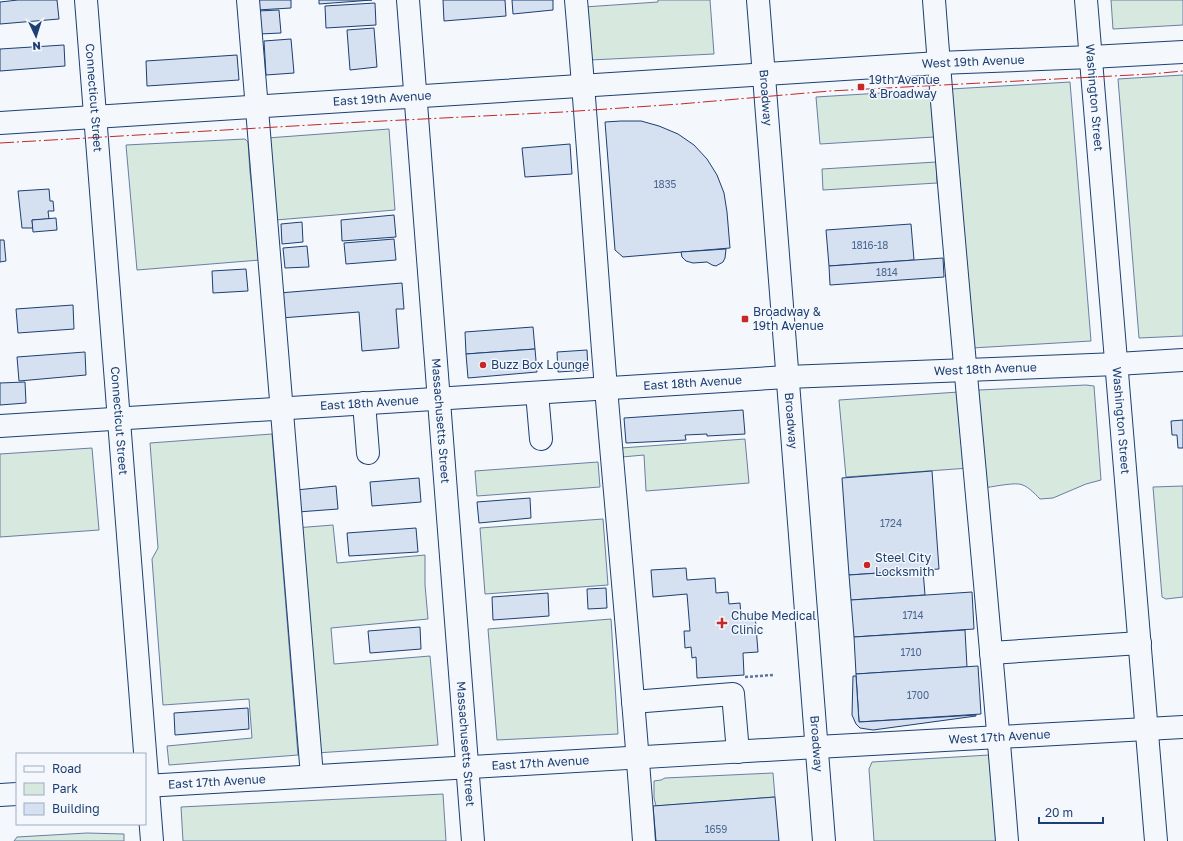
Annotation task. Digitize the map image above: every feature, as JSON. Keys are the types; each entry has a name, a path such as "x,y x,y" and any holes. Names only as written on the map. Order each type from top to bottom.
{"street":[{"name":"Connecticut Street","path":"86,0 143,753"},
{"path":"248,0 258,106 281,409 312,776"},
{"name":"Massachusetts Street","path":"408,0 473,841"},
{"path":"576,0 606,388 644,841"},
{"name":"Broadway","path":"758,0 824,841"},
{"path":"934,0 1007,841"},
{"name":"Washington Street","path":"1086,0 1156,841"},
{"name":"West 19th Avenue","path":"764,74 939,63 1183,52"},
{"name":"East 19th Avenue","path":"0,123 764,74"},
{"name":"West 18th Avenue","path":"787,377 1183,360"},
{"name":"East 18th Avenue","path":"0,426 787,377"},
{"path":"537,392 541,439"},
{"path":"364,403 368,453"},
{"path":"991,653 1140,643"},
{"path":"633,702 733,694 738,752"},
{"name":"West 17th Avenue","path":"817,747 1183,727"},
{"name":"East 17th Avenue","path":"146,786 817,747"},
{"name":"Connecticut Street","path":"146,786 152,841"},
{"path":"0,794 16,794"}],"green space":[{"path":"658,0 710,0 714,54 590,60 584,7 658,2"},
{"path":"1111,0 1183,0 1183,25 1113,29"},
{"path":"1183,75 1183,336 1139,338 1118,79"},
{"path":"1070,82 1091,341 972,348 951,89"},
{"path":"930,90 934,137 820,144 816,97"},
{"path":"389,129 395,210 276,220 267,138"},
{"path":"245,139 248,142 260,260 137,270 126,145"},
{"path":"936,162 937,183 823,190 822,169"},
{"path":"1086,385 1094,386 1101,480 1086,484 1053,498 1040,499 1028,488 1019,484 983,488 975,396 979,390"},
{"path":"959,392 969,468 846,477 839,400"},
{"path":"272,434 298,755 169,765 167,746 252,738 249,699 163,705 152,559 158,548 150,443"},
{"path":"745,439 749,483 646,491 644,455 622,457 621,448"},
{"path":"92,448 99,530 0,537 0,454"},
{"path":"598,462 600,487 477,496 475,471"},
{"path":"1183,486 1183,597 1166,599 1162,597 1153,487"},
{"path":"603,519 608,585 485,594 480,528"},
{"path":"333,525 337,563 425,555 425,585 428,619 331,628 334,664 430,656 438,745 316,753 295,528"},
{"path":"611,619 618,734 497,740 488,629"},
{"path":"989,755 998,841 874,841 869,769 872,762"},
{"path":"773,773 775,797 656,806 654,798 654,781 665,778"},
{"path":"443,794 446,841 183,841 181,807"},
{"path":"87,833 124,834 124,841 14,841 17,837"}],"building":[{"path":"18,0 57,0 59,19 0,24 0,2"},
{"path":"256,0 291,0 291,8 257,10"},
{"path":"319,0 372,0 319,4"},
{"path":"443,0 505,0 506,16 444,21"},
{"path":"512,0 553,0 553,10 513,14"},
{"path":"375,3 376,25 326,28 325,6"},
{"path":"279,10 281,33 259,34 258,11"},
{"path":"374,28 377,67 350,70 347,30"},
{"path":"291,39 294,73 266,75 264,41"},
{"path":"64,45 65,66 0,71 0,49"},
{"path":"237,55 239,80 147,86 146,61"},
{"path":"641,121 659,126 678,134 694,145 707,159 717,175 724,193 730,248 623,257 615,250 605,122"},
{"path":"570,144 572,174 525,177 522,148"},
{"path":"49,189 50,201 53,201 54,211 48,211 49,219 32,220 33,228 22,228 18,191"},
{"path":"394,215 396,237 342,241 341,220"},
{"path":"56,218 57,230 33,232 32,220"},
{"path":"302,222 303,242 282,244 281,224"},
{"path":"911,224 914,260 829,266 826,230"},
{"path":"394,239 396,260 346,264 344,243"},
{"path":"0,240 4,240 6,261 0,262"},
{"path":"307,246 309,267 285,268 283,248"},
{"path":"726,249 723,262 716,266 707,262 693,263 686,261 682,257 681,252"},
{"path":"943,258 944,277 830,285 829,266"},
{"path":"246,269 248,291 213,293 212,271"},
{"path":"402,283 404,309 396,309 399,348 362,351 359,312 281,318 279,293"},
{"path":"73,305 74,329 18,333 16,309"},
{"path":"533,327 535,349 466,354 465,332"},
{"path":"535,349 537,372 468,378 466,354"},
{"path":"587,350 588,370 558,372 557,352"},
{"path":"85,352 86,375 19,381 17,357"},
{"path":"25,382 26,403 0,405 0,383"},
{"path":"743,410 745,434 707,436 707,434 685,435 686,440 626,443 624,418"},
{"path":"1183,420 1183,448 1178,448 1177,435 1172,435 1171,421"},
{"path":"932,471 939,569 849,575 842,478"},
{"path":"419,478 421,502 372,506 370,482"},
{"path":"336,486 338,509 298,512 296,490"},
{"path":"530,498 531,518 479,523 477,502"},
{"path":"416,528 418,552 349,556 347,533"},
{"name":"Chube Medical Clinic","path":"686,568 687,580 715,578 716,593 728,592 729,604 740,603 741,615 755,614 758,652 743,653 744,675 697,678 696,657 692,658 691,647 685,648 684,631 690,631 687,594 653,597 651,570"},
{"path":"923,570 925,595 851,600 849,575"},
{"path":"606,588 607,608 588,609 587,589"},
{"path":"972,592 974,629 854,637 851,600"},
{"path":"548,593 549,616 493,620 492,597"},
{"path":"420,627 421,649 370,653 368,631"},
{"path":"965,630 967,667 856,674 854,637"},
{"path":"978,666 981,714 859,722 856,674"},
{"path":"853,676 856,676 859,722 976,716 873,730 860,728 856,724 852,715"},
{"path":"248,708 249,729 175,735 174,713"},
{"path":"775,797 779,841 656,841 653,806"}],"power":[{"path":"0,143 563,112 830,91 1183,71"}],"place":[{"name":"19th Avenue & Broadway","path":"861,87"},
{"name":"Broadway & 19th Avenue","path":"745,319"},
{"name":"Buzz Box Lounge","path":"483,365"},
{"name":"Steel City Locksmith","path":"867,565"},
{"name":"Chube Medical Clinic","path":"722,623"}]}
